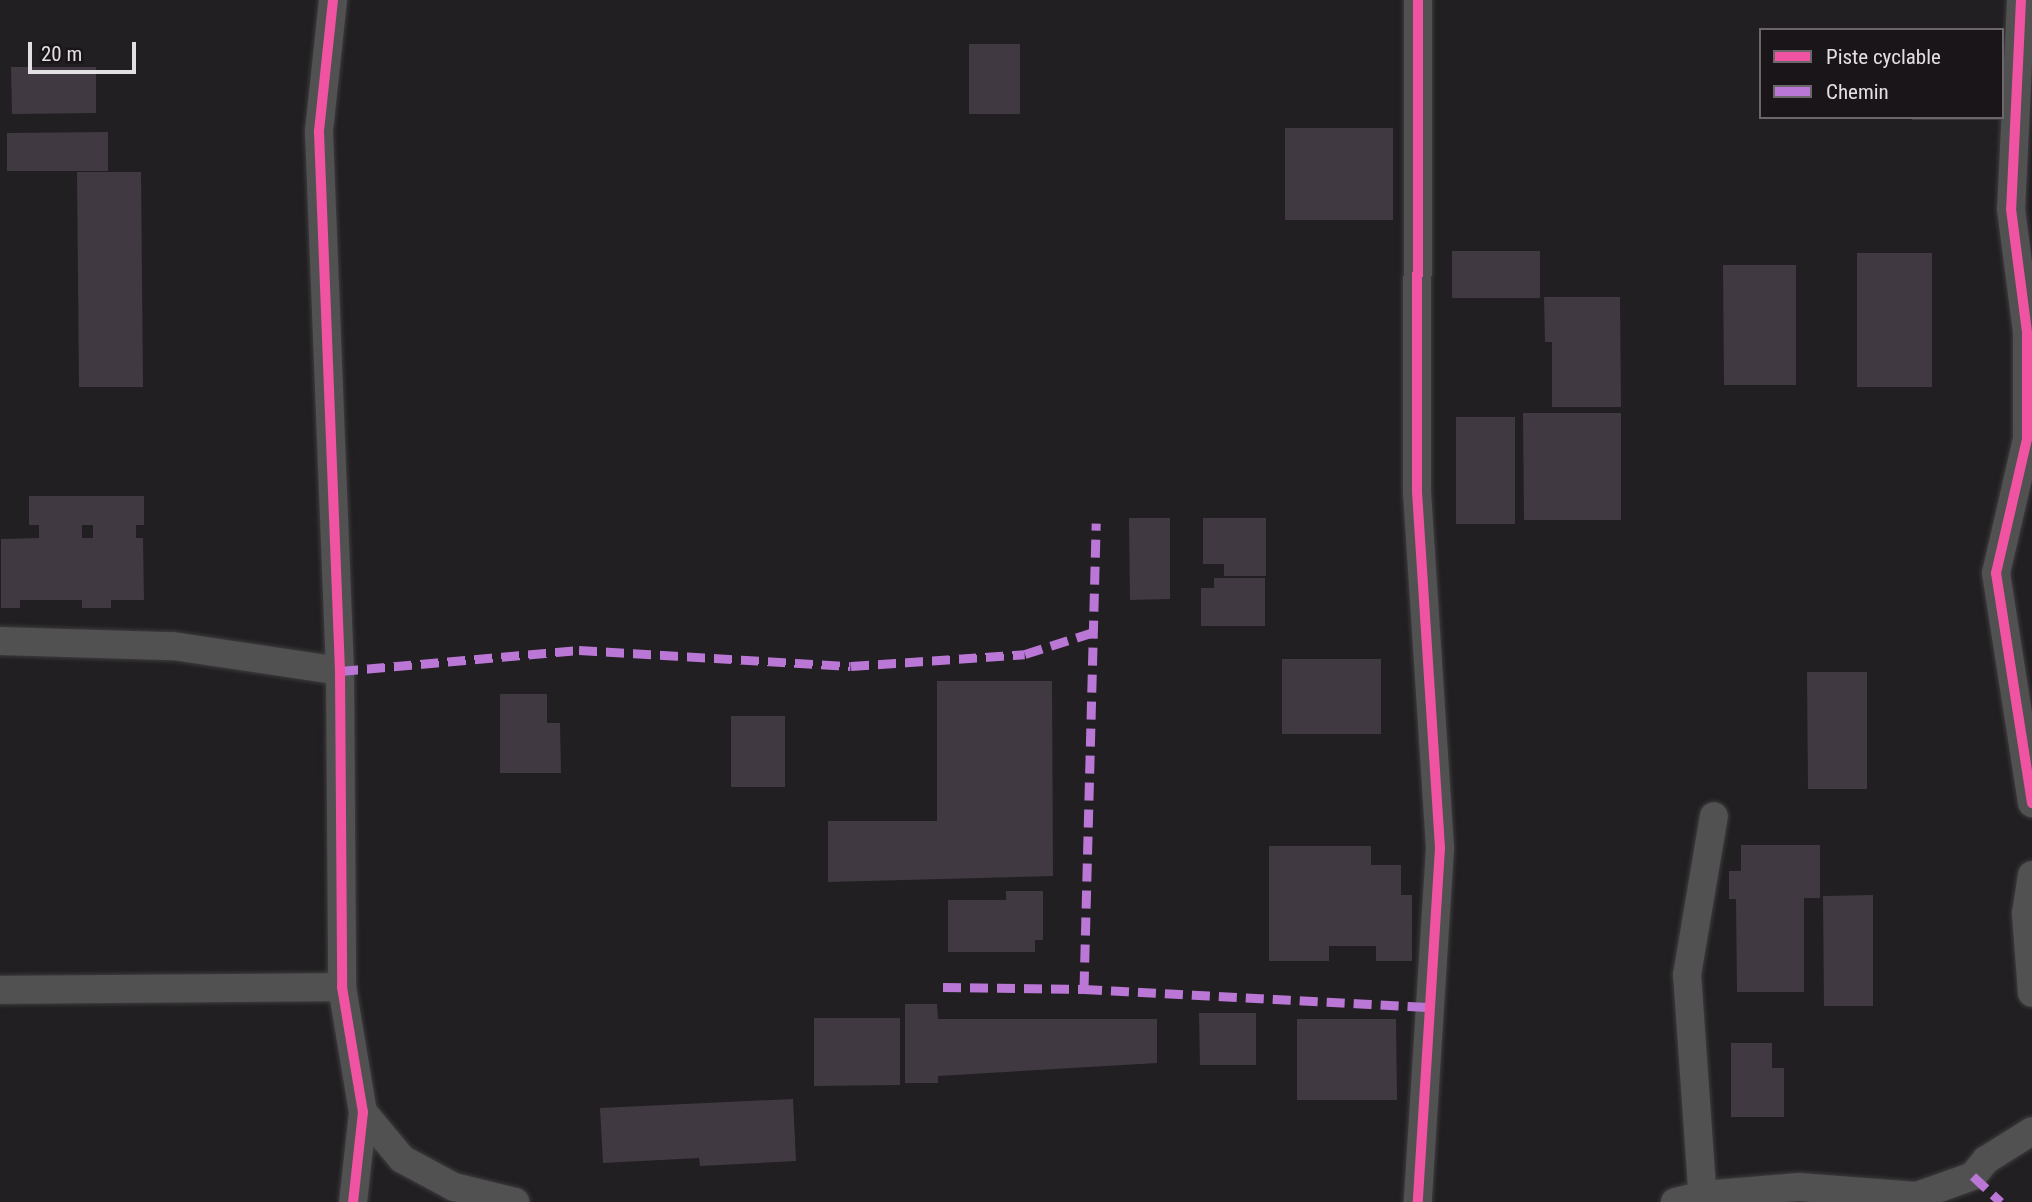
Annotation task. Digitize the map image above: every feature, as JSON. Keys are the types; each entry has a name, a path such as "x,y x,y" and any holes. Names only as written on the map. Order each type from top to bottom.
{"street":[{"path":"333,0 319,132 340,671 342,987 363,1112 353,1202"},
{"path":"1418,0 1417,492 1440,848 1418,1202"},
{"path":"2021,0 2011,209 2027,333 2027,439 1996,573 2032,803"},
{"path":"0,641 173,646 340,671"},
{"path":"1703,1198 1687,975 1714,816"},
{"path":"2032,875 2026,914 2032,993"},
{"path":"0,990 342,987"},
{"path":"363,1112 402,1159 454,1187 515,1202"},
{"path":"1675,1202 1799,1187 1917,1196 1973,1176 1986,1160 2032,1131"}],"building":[{"path":"969,44 1020,44 1020,114 969,114"},
{"path":"11,67 96,67 96,113 12,114"},
{"path":"1912,119 2002,119 2002,120"},
{"path":"1285,128 1393,128 1393,220 1285,220"},
{"path":"108,132 108,171 7,171 7,133"},
{"path":"77,172 141,172 143,387 79,387"},
{"path":"1452,251 1540,251 1540,298 1452,298"},
{"path":"1857,253 1932,253 1932,387 1857,387"},
{"path":"1723,265 1796,265 1796,385 1724,385"},
{"path":"1544,297 1620,297 1621,407 1552,407 1552,342 1545,342"},
{"path":"1523,413 1621,413 1621,520 1524,520"},
{"path":"1456,417 1515,417 1515,524 1456,524"},
{"path":"29,496 144,496 144,525 136,525 136,538 143,538 144,600 111,600 111,608 82,608 82,600 20,600 20,608 1,608 1,539 39,538 39,525 29,525","holes":["82,525 93,525 93,538 82,538"]},
{"path":"1129,518 1170,518 1170,599 1130,600"},
{"path":"1203,518 1266,518 1266,576 1224,576 1224,564 1203,564"},
{"path":"1214,578 1265,578 1265,626 1201,626 1201,588 1214,588"},
{"path":"1282,659 1381,659 1381,734 1282,734"},
{"path":"1807,672 1867,672 1867,789 1808,789"},
{"path":"937,681 1052,681 1053,876 828,882 828,821 937,821"},
{"path":"500,694 547,694 547,723 560,723 561,773 500,773"},
{"path":"731,716 785,716 785,787 731,787"},
{"path":"1741,845 1820,845 1820,898 1804,898 1804,992 1737,992 1736,899 1729,899 1729,871 1741,871"},
{"path":"1269,846 1371,846 1371,865 1401,865 1401,895 1412,895 1412,961 1376,961 1376,946 1329,946 1329,961 1269,961"},
{"path":"1006,891 1043,891 1043,940 1035,940 1035,952 948,952 948,900 1006,900"},
{"path":"1873,895 1873,1006 1824,1006 1823,896"},
{"path":"905,1004 937,1004 938,1019 1157,1019 1157,1063 938,1076 938,1083 905,1083"},
{"path":"1199,1013 1256,1013 1256,1065 1200,1065"},
{"path":"814,1018 900,1018 900,1085 814,1086"},
{"path":"1297,1019 1396,1019 1397,1100 1297,1100"},
{"path":"1731,1043 1772,1043 1772,1068 1784,1068 1784,1117 1731,1117"},
{"path":"793,1099 796,1161 700,1166 699,1158 603,1163 600,1108"}],"marked path":[{"path":"1084,989 1096,523"},
{"path":"340,671 579,650 851,666 1025,654 1094,632"},
{"path":"943,987 1084,989 1428,1007"},
{"path":"1973,1176 2001,1202"}],"cycle path":[{"path":"333,0 319,132 340,671 342,987 363,1112 353,1202"},
{"path":"1418,0 1417,492 1440,848 1418,1202"},
{"path":"2021,0 2011,209 2027,333 2027,439 1996,573 2032,803"}]}
